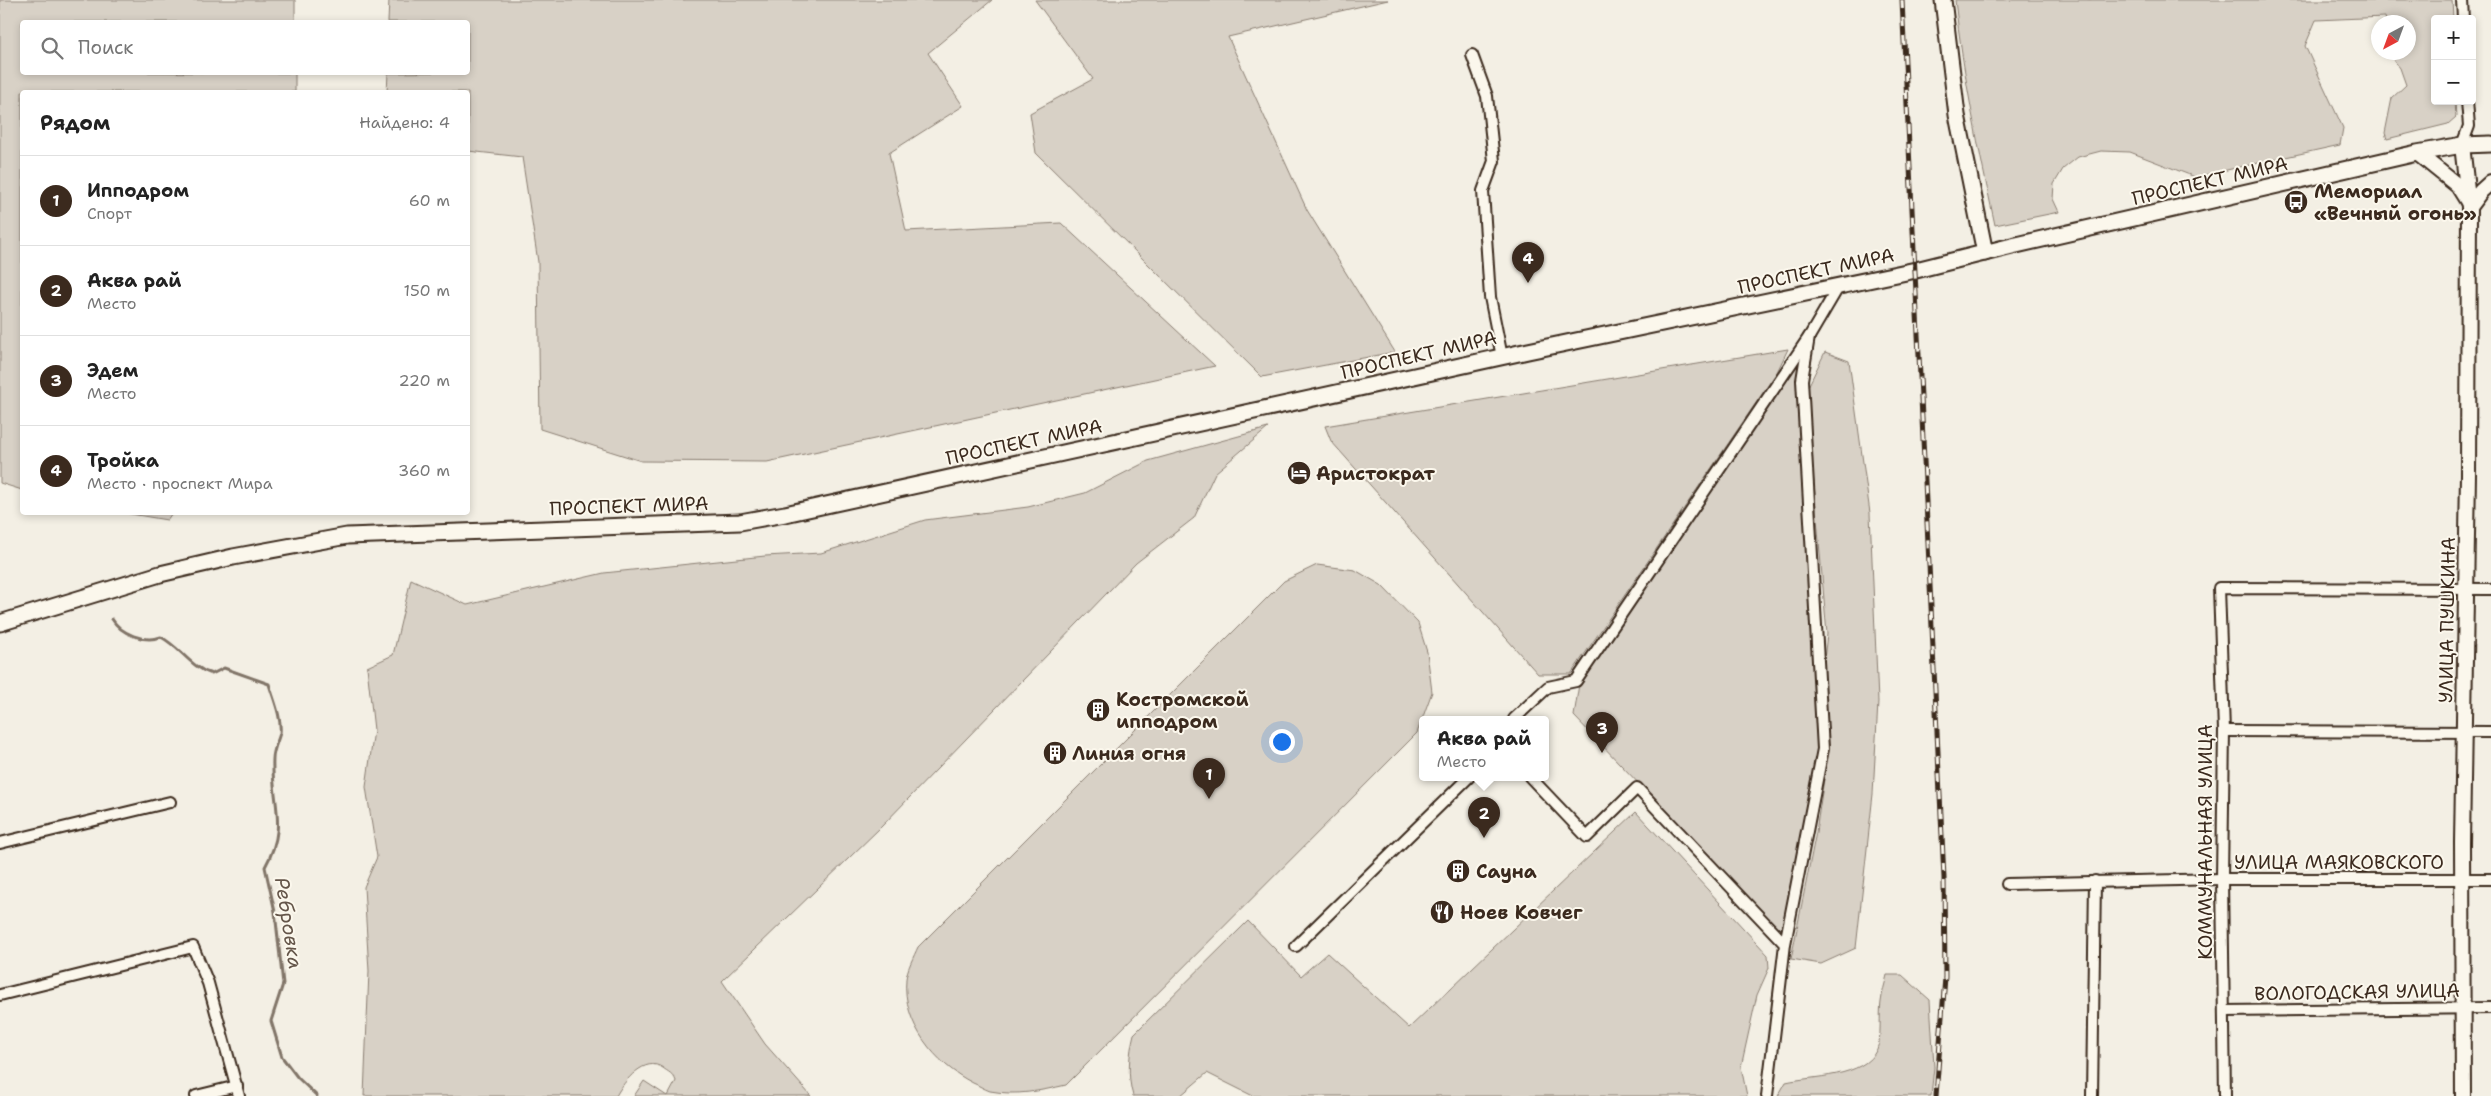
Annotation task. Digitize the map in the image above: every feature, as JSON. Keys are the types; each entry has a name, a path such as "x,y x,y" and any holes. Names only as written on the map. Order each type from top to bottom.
{"main road":[{"path":"1943,0 1957,115 1985,253"},
{"name":"ПРОСПЕКТ МИРА","path":"0,623 160,574 233,557 347,536 740,522 815,508 1502,357 1916,270 2417,153 2462,145 2491,144"}],"street":[{"path":"2462,0 2463,15"},
{"path":"1472,55 1487,96 1494,161 1483,191 1490,296 1502,357"},
{"path":"2462,145 2469,126 2468,105"},
{"name":"УЛИЦА ПУШКИНА","path":"2462,145 2469,207 2462,879 2463,1096"},
{"path":"2417,153 2458,186 2469,207 2481,191 2491,182"},
{"path":"1517,716 1548,688 1576,681 1809,337 1839,286"},
{"path":"1767,1096 1785,944 1823,749 1802,380 1809,337"},
{"name":"КОММУНАЛЬНАЯ УЛИЦА","path":"2225,1096 2222,879 2224,731 2219,588 2466,590"},
{"path":"2466,590 2491,589"},
{"path":"2224,731 2491,732"},
{"path":"1296,946 1465,781"},
{"path":"1534,781 1587,837 1636,788 1785,944"},
{"path":"0,843 170,802"},
{"name":"УЛИЦА МАЯКОВСКОГО","path":"2007,884 2222,879 2491,879"},
{"path":"2092,1096 2095,882"},
{"path":"0,995 193,947 208,983 238,1091 196,1096"},
{"name":"ВОЛОГОДСКАЯ УЛИЦА","path":"2224,1011 2491,1008"}],"shaded area":[{"path":"0,0 295,0 295,20 20,20 20,75 295,75 295,90 20,90 20,489 0,483"},
{"path":"389,0 992,0 928,53 963,106 889,153 906,231 1061,223 1215,366 767,462 641,461 540,429 538,262 522,157 470,151 470,90 387,90 388,75 470,75 470,20 388,20"},
{"path":"1035,0 1388,0 1228,37 1307,210 1395,352 1262,377 1036,153 1030,113 1093,79"},
{"path":"1955,0 2452,0 2453,15 2431,15 2431,105 2455,105 2456,117 2448,124 2387,139 2385,133 2392,98 2406,85 2400,68 2394,60 2416,60 2416,15 2371,15 2371,18 2316,20 2305,46 2343,128 2340,145 2195,177 2130,152 2101,151 2078,157 2063,169 2054,184 2053,199 2059,212 1995,225 1977,141"},
{"path":"1788,349 1777,372 1571,674 1538,674 1331,441 1325,426"},
{"path":"1825,352 1849,361 1870,513 1878,702 1873,794 1856,948 1821,964 1791,959 1816,832 1829,746 1823,668 1827,634 1806,391"},
{"path":"1798,360 1819,749 1785,936 1574,716 1579,684"},
{"path":"1268,428 1215,473 1194,518 1136,563 881,827 722,981 765,1044 811,1096 668,1096 676,1081 675,1078 663,1068 649,1065 642,1067 630,1077 616,1096 364,1096 369,971 364,887 377,857 366,787 374,730 367,667 393,655 411,579 467,605 604,573 765,556 821,553 925,520 1028,507 1085,493 1148,461"},
{"path":"137,515 171,515 167,520"},
{"path":"1317,565 1355,570 1381,585 1418,623 1427,652 1432,692 1423,716 1419,716 1417,733 1066,1085 1028,1092 1010,1093 990,1091 959,1075 934,1053 915,1026 909,1011 906,979 918,947 1284,581"},
{"path":"1636,812 1768,955 1769,968 1757,995 1741,1067 1747,1096 1253,1096 1207,1073 1180,1096 1133,1096 1129,1065 1134,1034 1248,921 1301,976 1327,953 1409,1028"},
{"path":"1887,975 1902,975 1930,1000 1934,1067 1931,1096 1778,1096 1786,1082 1849,1071 1861,1066 1870,1058 1879,1044 1881,1002"},
{"path":"644,1081 667,1096 634,1096"}],"waterway":[{"name":"Ребровка","path":"112,619 121,629 134,636 147,639 161,637 198,667 212,674 224,668 269,684 280,727 273,759 278,826 272,852 265,867 275,912 283,984 271,1021 282,1057 298,1078 317,1096"}],"railway":[{"path":"1902,0 1944,878 1945,977 1936,1096"}],"place":[{"name":"Мемориал «Вечный огонь»","path":"2296,202"},
{"name":"Тройка","path":"1528,283"},
{"name":"Аристократ","path":"1299,473"},
{"name":"Костромской ипподром","path":"1098,710"},
{"name":"Линия огня","path":"1055,753"},
{"name":"Эдем","path":"1602,753"},
{"name":"Ипподром","path":"1209,799"},
{"name":"Аква рай","path":"1484,838"},
{"name":"Сауна","path":"1458,871"},
{"name":"Ноев Ковчег","path":"1442,912"}]}
